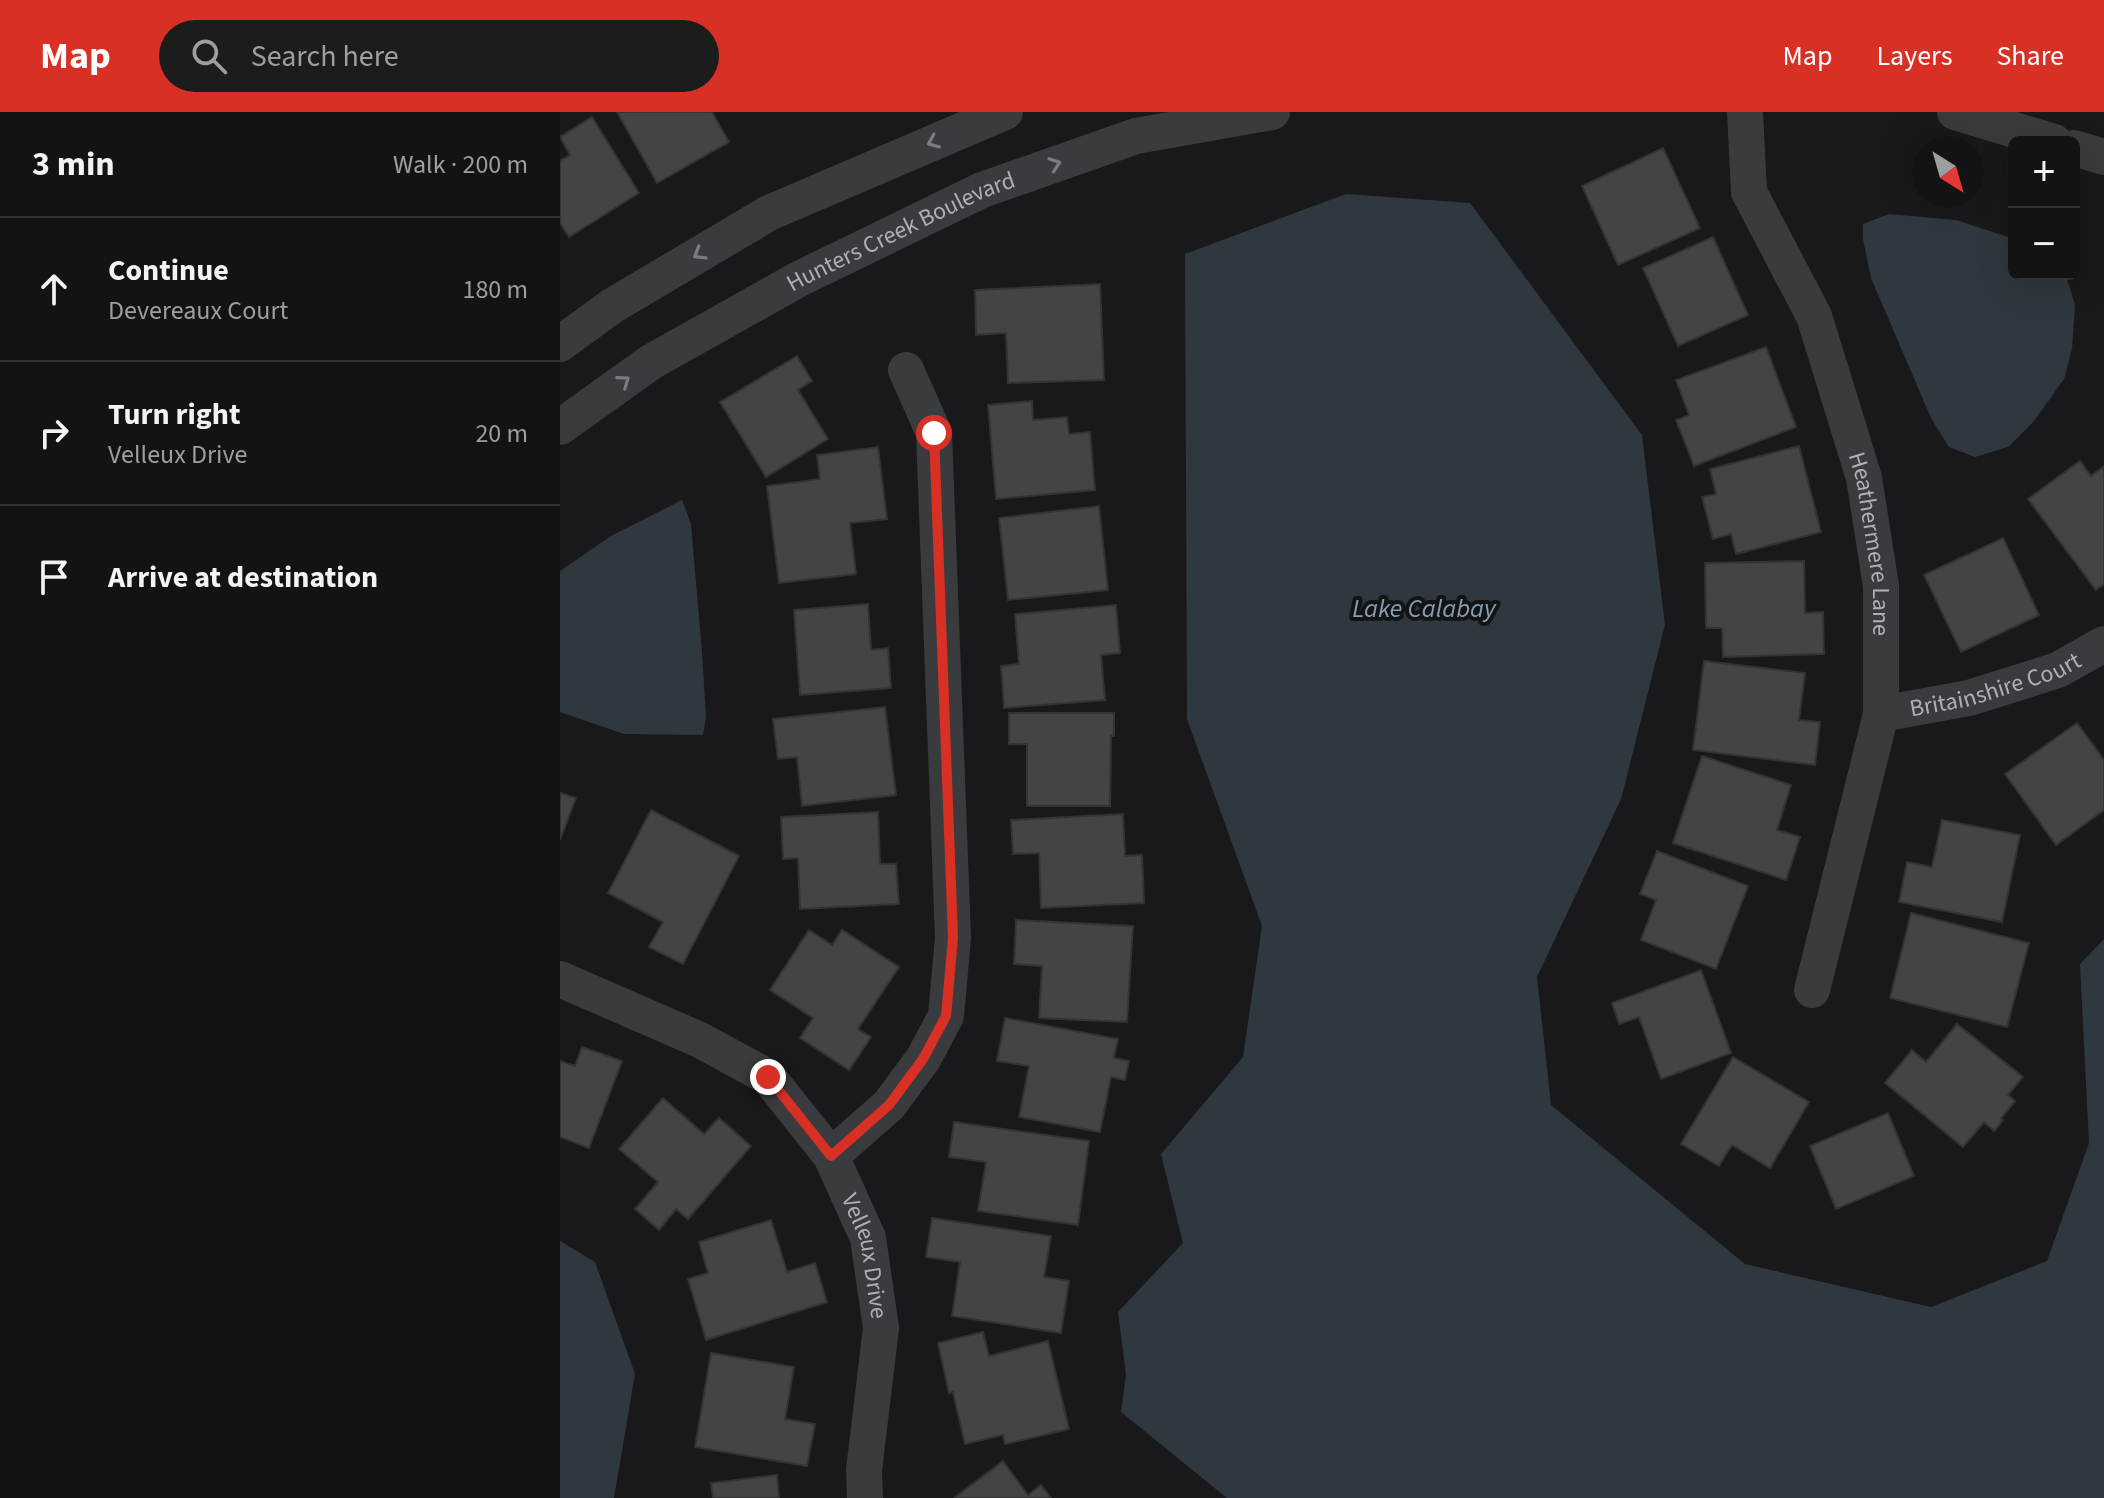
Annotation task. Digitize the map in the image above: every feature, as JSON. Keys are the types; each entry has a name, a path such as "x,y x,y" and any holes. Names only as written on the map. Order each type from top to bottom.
{"street":[{"path":"560,344 612,306 769,213 1005,112"},
{"name":"Hunters Creek Boulevard","path":"560,427 651,362 799,279 982,190 1132,124 1272,112"},
{"name":"Heathermere Lane","path":"1745,112 1749,192 1814,316 1864,478 1881,586 1881,714 1812,990"},
{"path":"1955,112 2034,136"},
{"path":"2080,150 2104,157"},
{"path":"831,1156 889,1105 923,1059 946,1016 953,938 934,433 906,370"},
{"name":"Britainshire Court","path":"1881,714 1969,698 2058,670 2104,644"},
{"name":"Velleux Drive","path":"560,979 700,1040 768,1077 831,1156 868,1238 881,1328 864,1470 865,1498"}],"water":[{"name":"Lake Calabay","path":"1346,194 1470,203 1642,435 1665,625 1621,799 1537,977 1551,1105 1745,1264 1931,1307 2047,1261 2089,1143 2080,964 2104,939 2104,1498 1227,1498 1121,1412 1126,1375 1118,1312 1183,1243 1161,1154 1243,1057 1262,926 1187,719 1185,254"},
{"path":"1889,214 1956,220 2008,237 2008,280 2067,280 2075,305 2072,349 2064,379 2034,421 2008,447 1975,457 1949,447 1931,418 1871,278 1863,224"},
{"path":"682,500 691,524 706,717 703,735 624,734 560,712 560,571 611,536"},
{"path":"560,1241 595,1262 635,1374 614,1498 560,1498"}],"building":[{"path":"617,112 712,112 729,142 657,183"},
{"path":"592,117 639,193 569,237 560,223 560,161 570,155 560,137"},
{"path":"1663,148 1700,228 1618,265 1582,186"},
{"path":"1713,237 1748,315 1678,346 1643,268"},
{"path":"1100,284 1104,380 1008,383 1006,333 976,335 975,290"},
{"path":"1766,347 1796,427 1694,466 1676,420 1689,415 1676,380"},
{"path":"797,356 812,381 798,390 828,439 766,477 720,402"},
{"path":"1032,401 1033,420 1067,417 1069,434 1090,432 1095,490 996,499 988,405"},
{"path":"1799,446 1821,532 1736,554 1731,534 1713,539 1702,497 1716,494 1710,469"},
{"path":"878,447 887,519 850,523 856,574 779,583 767,486 820,479 817,455"},
{"path":"2080,461 2091,476 2104,466 2104,584 2096,590 2028,499"},
{"path":"1099,506 1108,590 1008,600 999,518"},
{"path":"2003,538 2039,615 1961,652 1924,575"},
{"path":"1804,561 1805,613 1823,612 1824,654 1723,657 1722,628 1706,628 1705,563"},
{"path":"868,604 871,650 888,648 891,688 800,695 794,610"},
{"path":"1116,605 1120,653 1101,655 1105,700 1004,708 1001,666 1019,664 1015,614"},
{"path":"1704,661 1805,673 1799,720 1820,722 1815,765 1693,750"},
{"path":"885,707 896,795 802,806 797,757 778,759 773,719"},
{"path":"1009,713 1114,713 1110,806 1027,806 1027,744 1009,744"},
{"path":"2077,723 2104,760 2104,810 2056,845 2005,774"},
{"path":"1702,756 1791,785 1777,830 1800,837 1786,880 1673,843"},
{"path":"560,793 576,798 560,840"},
{"path":"651,810 739,856 683,964 649,947 663,922 608,893"},
{"path":"878,812 880,864 896,864 899,904 800,909 798,858 783,859 781,817"},
{"path":"1123,814 1125,856 1142,855 1144,903 1041,908 1039,853 1013,854 1011,820"},
{"path":"1942,820 2020,835 2002,922 1899,902 1907,862 1932,867"},
{"path":"1657,851 1748,886 1716,969 1641,940 1656,900 1640,894"},
{"path":"1911,913 2029,943 2007,1027 1890,998"},
{"path":"1016,920 1133,926 1127,1022 1039,1018 1042,966 1014,964"},
{"path":"809,930 832,945 842,930 899,967 858,1029 871,1037 849,1070 800,1038 813,1018 770,990"},
{"path":"1701,970 1731,1053 1661,1079 1639,1017 1619,1024 1612,1003"},
{"path":"1005,1018 1118,1039 1114,1058 1129,1061 1125,1080 1111,1077 1100,1132 1019,1117 1029,1066 997,1061"},
{"path":"1957,1024 2023,1077 2008,1095 2015,1101 1994,1131 1984,1122 1963,1147 1885,1083 1912,1050 1926,1062"},
{"path":"582,1047 622,1061 589,1148 560,1137 560,1061 575,1066"},
{"path":"1733,1057 1809,1102 1770,1168 1732,1145 1719,1166 1681,1144"},
{"path":"663,1098 704,1134 719,1118 751,1146 688,1219 676,1209 659,1230 635,1209 658,1182 619,1149"},
{"path":"1888,1113 1914,1176 1836,1209 1810,1146"},
{"path":"954,1122 1089,1141 1078,1225 978,1211 986,1162 949,1157"},
{"path":"932,1218 1051,1236 1044,1277 1069,1281 1061,1333 952,1316 960,1262 926,1257"},
{"path":"771,1220 787,1272 815,1263 827,1302 706,1340 688,1279 708,1273 699,1242"},
{"path":"983,1332 989,1356 1048,1341 1069,1429 1005,1444 1003,1435 965,1444 938,1343"},
{"path":"711,1353 794,1367 785,1419 815,1424 807,1466 695,1447"},
{"path":"1003,1461 1028,1495 1041,1485 1051,1498 954,1498"},
{"path":"777,1475 779,1498 713,1498 711,1483"}],"route":[{"path":"768,1077 831,1156 889,1105 923,1059 946,1016 953,938 934,433"}]}
